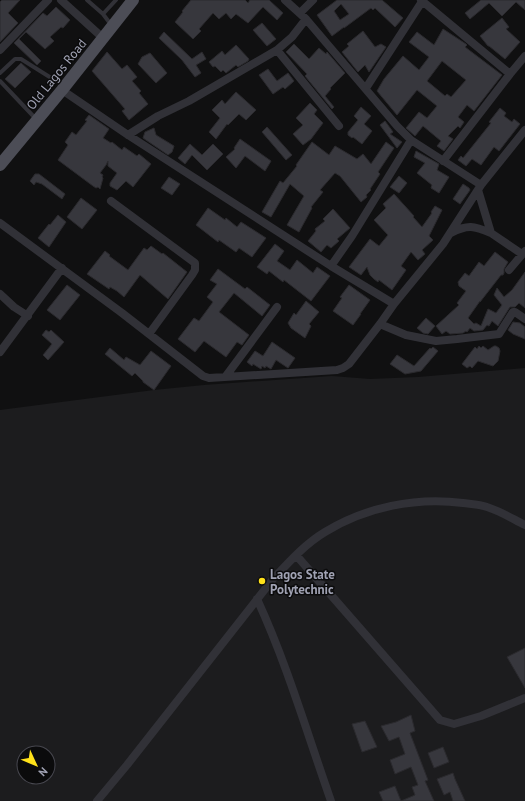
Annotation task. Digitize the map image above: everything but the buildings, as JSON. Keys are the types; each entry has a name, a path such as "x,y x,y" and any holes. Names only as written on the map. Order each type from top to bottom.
{"main road":[{"name":"Old Lagos Road","path":"0,164 133,0"}],"street":[{"path":"0,50 48,0"},
{"path":"61,0 103,38"},
{"path":"285,0 303,16 397,126 411,140 444,161 480,188 491,233"},
{"path":"128,135 158,116 189,101 277,50 292,37 313,0"},
{"path":"366,88 422,0 510,74"},
{"path":"277,50 339,126"},
{"path":"444,161 525,56"},
{"path":"63,88 128,135 331,266 394,304"},
{"path":"0,223 62,268 203,376 209,378 337,370 349,364 394,304 426,266 451,233 480,188 525,130"},
{"path":"331,266 352,236 411,140"},
{"path":"111,201 194,263 195,270 192,275 149,334"},
{"path":"451,233 470,226 491,233 524,252 510,270"},
{"path":"0,352 62,268"},
{"path":"0,294 14,307 28,316"},
{"path":"226,376 277,307"},
{"path":"380,324 406,335 436,341 499,334 513,312 525,319"},
{"path":"97,801 257,599 296,555 324,532 371,511 398,504 424,501 451,502 487,507 525,525"},
{"path":"296,555 440,720 454,724 481,716 525,698"},
{"path":"257,599 272,632 303,716 331,801"}],"lane":[{"path":"88,0 103,14 112,26"},
{"path":"103,14 114,1"},
{"path":"0,73 14,59 21,59 63,88"},
{"path":"0,81 36,120"}],"shaded area":[{"name":"Lagos State Polytechnic","path":"525,368 525,801 0,801 0,410 204,385 332,376 370,379 418,377"}],"place":[{"name":"Lagos State Polytechnic","path":"262,581"}]}
